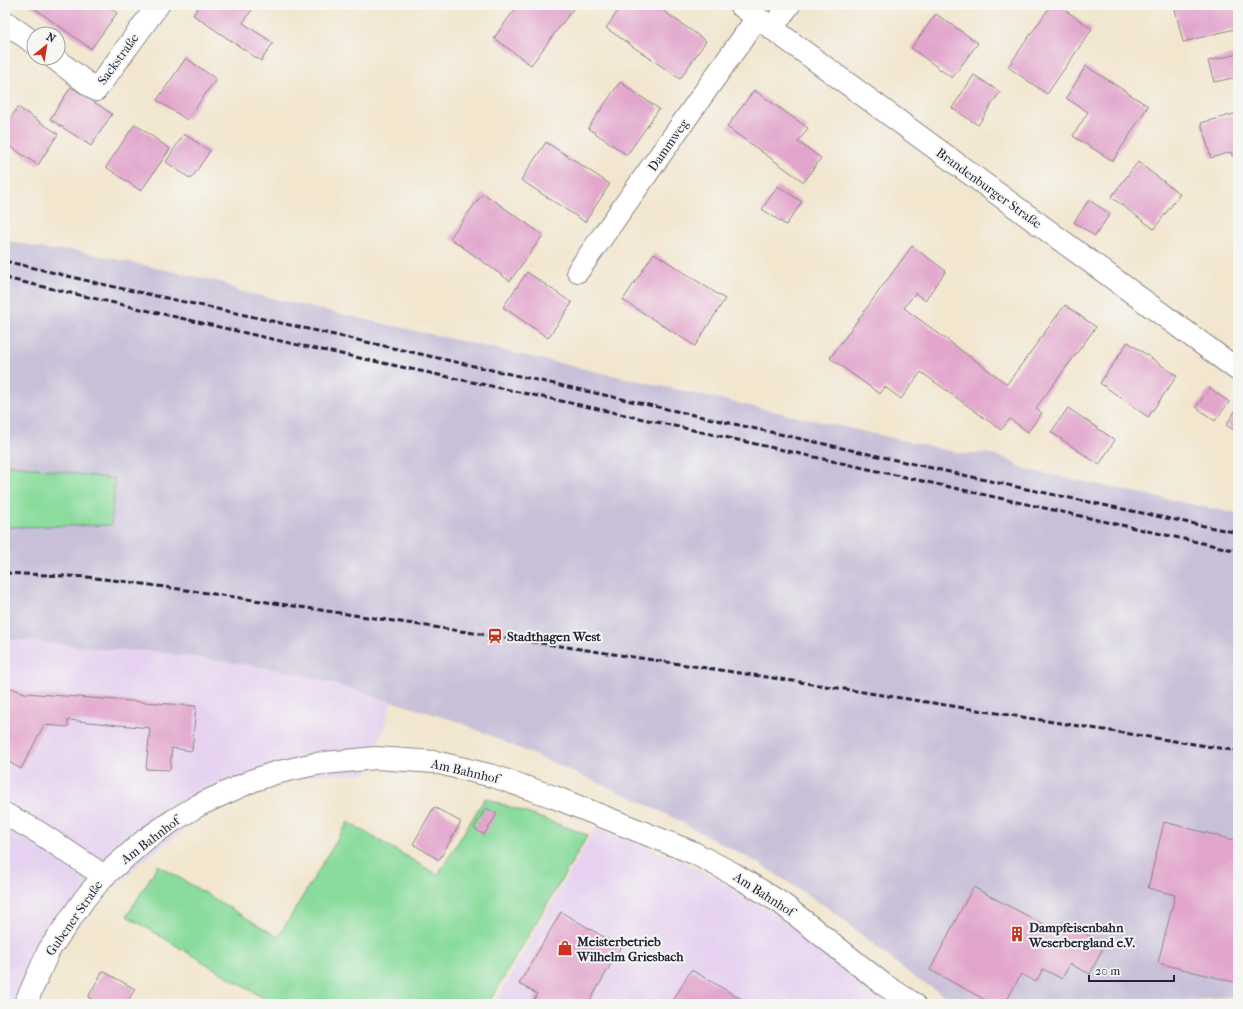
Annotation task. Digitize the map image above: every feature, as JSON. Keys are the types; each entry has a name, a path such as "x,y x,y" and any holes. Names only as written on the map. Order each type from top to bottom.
{"street":[{"name":"Sackstraße","path":"64,66 96,90 158,5"},
{"name":"Brandenburger Straße","path":"740,5 1238,370"},
{"name":"Dammweg","path":"578,271 765,23 789,5"},
{"path":"5,22 26,37"},
{"name":"Am Bahnhof","path":"104,876 146,839 199,805 275,773 315,764 376,758 436,762 493,776 554,798 694,854 734,874 781,903 883,984 914,1004"},
{"path":"5,814 38,832 104,876"},
{"name":"Gubener Straße","path":"25,1004 49,950 85,898 104,876"}],"shaded area":[{"path":"5,240 50,250 74,250 221,282 238,291 964,454 985,453 1007,459 1024,469 1238,514 1238,996 1152,1004 961,1004 915,978 831,910 758,863 635,799 459,722 318,679 269,668 151,651 102,649 27,640 5,640 5,527 111,525 115,479 5,464"},
{"path":"27,640 102,649 151,651 269,668 318,679 392,701 369,773 319,775 291,780 235,801 203,817 139,864 91,908 57,955 40,1004 5,1004 5,641"},
{"path":"596,827 672,857 726,883 777,915 895,1004 494,1004"}],"green space":[{"path":"5,464 115,479 111,525 5,527"},
{"path":"485,798 588,835 488,1004 273,1004 127,916 158,865 278,937 348,822 438,875"}],"building":[{"path":"30,5 107,5 117,13 91,49 66,31 66,26 59,26"},
{"path":"200,5 255,5 243,23 273,43 261,61 193,15"},
{"path":"518,5 576,5 531,65 494,38"},
{"path":"622,5 655,5 706,41 680,79 606,28"},
{"path":"1051,5 1058,5 1092,29 1047,94 1008,67"},
{"path":"1174,5 1238,5 1238,28 1183,42"},
{"path":"936,14 978,43 952,78 911,48"},
{"path":"1238,54 1238,77 1214,82 1208,61"},
{"path":"186,58 216,79 187,120 157,100"},
{"path":"1086,66 1148,106 1113,161 1073,136 1088,112 1066,98"},
{"path":"974,75 1000,92 978,125 952,108"},
{"path":"620,82 659,109 627,155 588,128"},
{"path":"71,87 112,114 91,146 50,119"},
{"path":"754,90 808,128 798,142 821,158 804,182 727,127"},
{"path":"18,107 58,134 38,165 5,143 5,127"},
{"path":"1238,113 1238,154 1232,156 1231,152 1211,158 1201,123"},
{"path":"135,124 170,149 141,191 106,167"},
{"path":"184,134 210,151 191,179 166,162"},
{"path":"546,142 610,184 585,222 521,180"},
{"path":"1138,162 1180,194 1154,229 1111,197"},
{"path":"778,186 802,202 786,225 762,209"},
{"path":"483,193 543,235 510,281 450,238"},
{"path":"1089,200 1110,214 1095,236 1074,222"},
{"path":"912,246 946,271 925,300 915,293 904,308 1007,384 1065,305 1096,327 1036,408 1042,413 1028,432 1010,419 1001,430 921,372 901,399 885,387 880,394 830,358"},
{"path":"654,253 725,299 695,346 623,300"},
{"path":"527,272 572,303 548,338 503,307"},
{"path":"1128,342 1177,376 1148,417 1100,383"},
{"path":"1210,388 1229,402 1215,421 1196,407"},
{"path":"1068,408 1115,440 1099,465 1051,432"},
{"path":"1236,410 1238,412 1238,433 1226,425"},
{"path":"5,686 25,693 196,706 192,751 172,748 170,770 146,769 150,728 68,720 68,727 44,725 21,769 5,760"},
{"path":"434,807 461,822 439,860 413,844"},
{"path":"486,808 497,814 484,835 474,828"},
{"path":"1164,822 1238,841 1238,983 1158,963 1175,895 1148,888"},
{"name":"Dampfeisenbahn Weserbergland e.V.","path":"973,887 1058,932 1063,922 1105,944 1090,974 1070,964 1062,979 1043,969 1036,982 1021,974 1005,1004 993,1004 930,970"},
{"path":"561,912 621,947 588,1004 532,1004 537,994 519,984"},
{"path":"691,970 695,972 750,1004 671,1004"},
{"path":"103,971 135,989 126,1004 99,1004 88,997"}],"railway":[{"path":"5,261 101,284 1017,487 1238,533"},
{"path":"5,278 294,344 589,407 1238,551"},
{"path":"5,573 87,577 214,594 793,681 1238,751"}],"place":[{"name":"Stadthagen West","path":"495,636"},
{"name":"Dampfeisenbahn Weserbergland e.V.","path":"1017,934"},
{"name":"Meisterbetrieb Wilhelm Griesbach","path":"565,948"}]}
